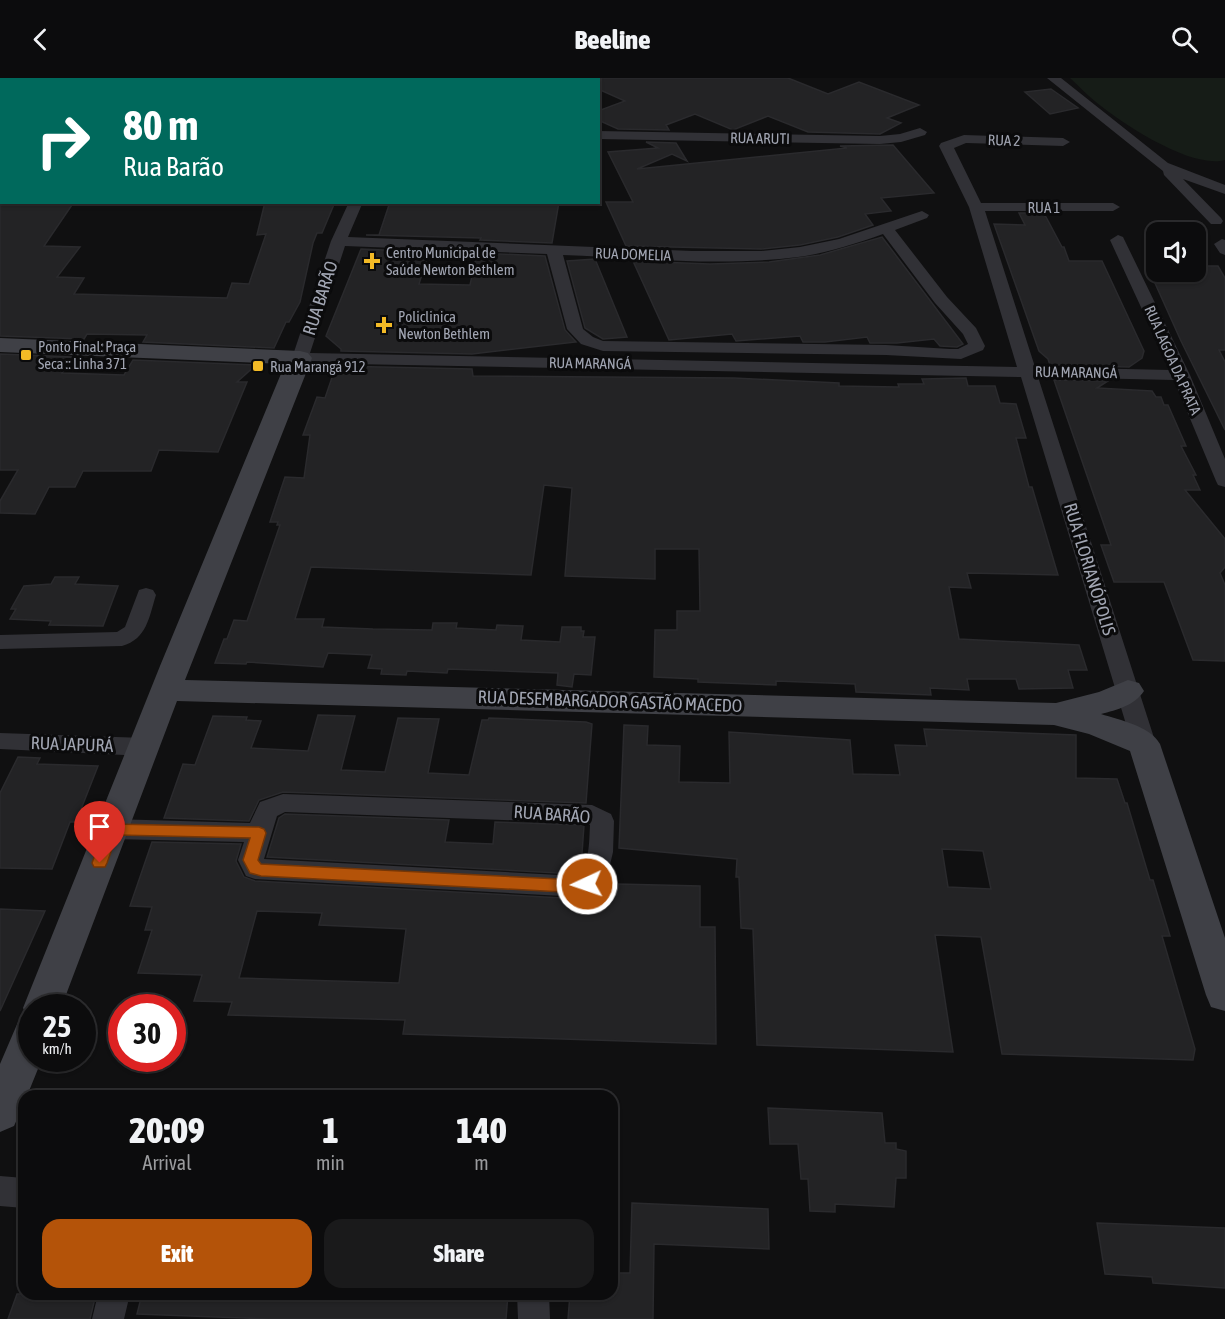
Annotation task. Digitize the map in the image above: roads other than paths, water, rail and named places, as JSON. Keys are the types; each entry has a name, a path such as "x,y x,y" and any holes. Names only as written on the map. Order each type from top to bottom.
{"street":[{"path":"1053,78 1163,166 1216,221"},
{"name":"RUA ARUTI","path":"600,135 880,140 901,138 920,132"},
{"name":"RUA 2","path":"946,146 964,139 1063,142"},
{"name":"RUA FLORIANÓPOLIS","path":"946,146 976,207 1225,995"},
{"path":"1163,166 1225,190"},
{"name":"RUA BARÃO","path":"47,994 256,463 300,358 339,241 355,204"},
{"name":"RUA 1","path":"976,207 1113,207"},
{"name":"RUA DOMELIA","path":"339,241 692,256 761,256 800,252 843,243 922,215"},
{"path":"554,251 575,329 588,343 603,346 874,350 950,354 961,354 977,346 970,332 940,300 886,228"},
{"name":"RUA LAGOA DA PRATA","path":"1118,240 1181,375 1225,481"},
{"name":"RUA MARANGÁ","path":"0,345 300,358 1181,375"},
{"path":"0,642 122,639 134,631 147,595"},
{"name":"RUA DESEMBARGADOR GASTÃO MACEDO","path":"166,690 1054,714 1094,722 1118,730 1144,744"},
{"name":"RUA DESEMBARGADOR GASTÃO MACEDO","path":"1054,714 1087,708 1128,691"},
{"name":"RUA JAPURÁ","path":"0,741 145,747"},
{"name":"RUA BARÃO","path":"283,803 592,814 602,821 597,871 587,884 581,887 255,869 251,860 259,833 268,809 283,803"},
{"path":"112,829 259,833"},
{"path":"0,1113 18,1069"},
{"path":"0,1191 18,1192"},
{"path":"108,1319 113,1300"},
{"path":"533,1300 534,1319"}],"place":[{"name":"Centro Municipal de Saúde Newton Bethlem","path":"372,261"},
{"name":"Policlinica Newton Bethlem","path":"384,325"},
{"name":"Ponto Final: Praça Seca :: Linha 371","path":"26,355"},
{"name":"Rua Marangá 912","path":"258,366"}]}
